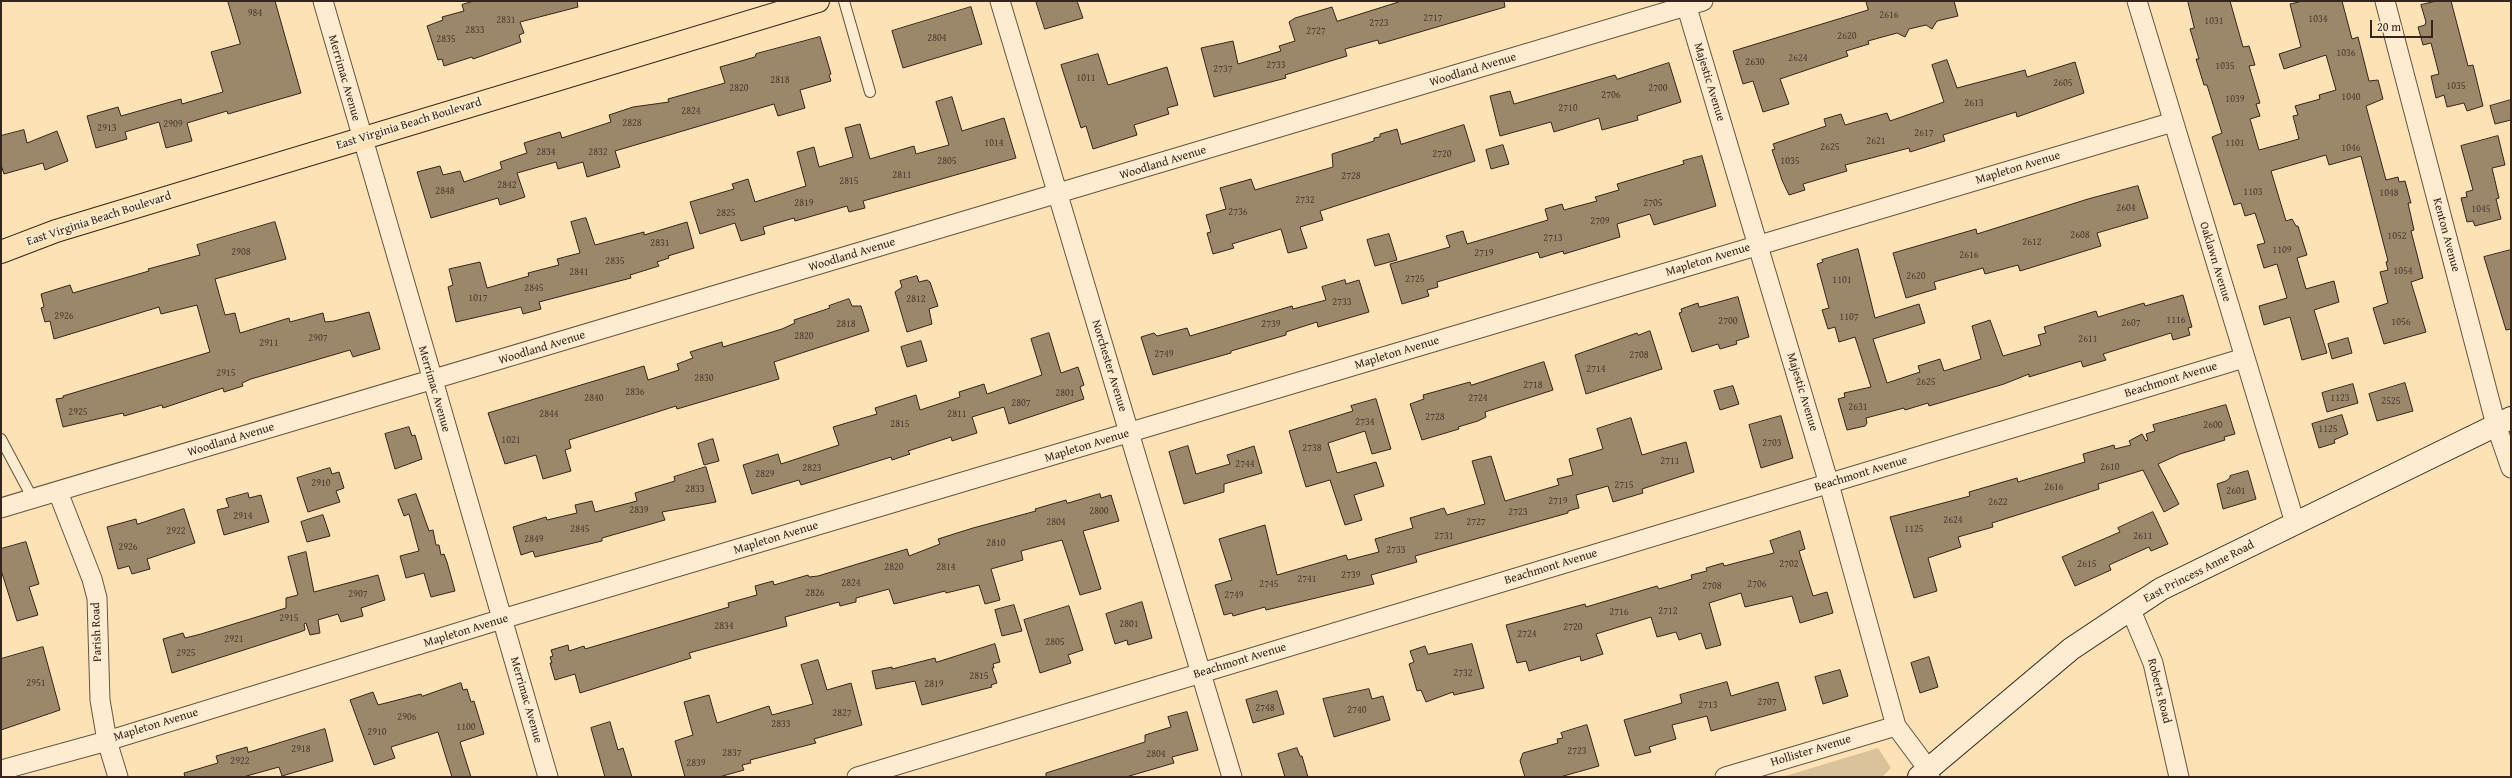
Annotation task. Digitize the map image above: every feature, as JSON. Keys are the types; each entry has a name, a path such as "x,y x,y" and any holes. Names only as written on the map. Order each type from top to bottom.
{"main road":[{"name":"East Virginia Beach Boulevard","path":"1,252 56,231 789,5 818,1"},
{"name":"East Princess Anne Road","path":"1926,774 2071,649 2130,608 2161,589 2503,422"}],"street":[{"name":"Merrimac Avenue","path":"322,1 548,777"},
{"name":"Norchester Avenue","path":"1000,1 1232,777"},
{"name":"Oaklawn Avenue","path":"2137,1 2295,523"},
{"name":"Kenton Avenue","path":"2385,1 2503,422 2511,468"},
{"name":"Woodland Avenue","path":"1,508 1058,194 1691,3"},
{"name":"Majestic Avenue","path":"1691,3 1758,245 1829,484 1896,726 1926,774"},
{"name":"Mapleton Avenue","path":"1,770 106,741 502,620 2173,122"},
{"name":"Beachmont Avenue","path":"857,777 2244,358"},
{"name":"Parish Road","path":"58,492 92,579 96,598 100,700 106,741 118,777"},
{"name":"Roberts Road","path":"2130,608 2153,663 2179,777"},
{"name":"Hollister Avenue","path":"1725,777 1896,726"}],"lane":[{"path":"844,1 870,92"},
{"path":"1,439 33,499"}],"shaded area":[{"path":"1878,748 1891,768 1882,777 1782,777"}],"building":[{"path":"228,1 275,1 301,93 228,114 227,111 187,123 192,141 166,148 159,122 125,132 127,139 96,148 87,116 118,107 121,116 181,99 182,104 223,92 211,52 240,44"},
{"path":"474,1 577,1 578,7 520,22 524,33 519,35 521,42 473,59 472,57 444,66 442,59 438,60 427,26 443,20 442,17 464,11 462,5"},
{"path":"1036,1 1077,1 1083,18 1045,29"},
{"path":"1402,1 1504,1 1505,7 1379,44 1378,40 1345,49 1347,56 1285,75 1286,78 1214,97 1201,48 1233,41 1238,64 1281,51 1279,46 1295,41 1289,22 1295,18 1332,7 1337,21"},
{"path":"1866,1 1954,1 1958,16 1937,21 1932,29 1926,25 1909,29 1905,37 1897,33 1868,41 1869,44 1846,51 1848,56 1780,79 1789,104 1763,112 1753,81 1743,84 1733,51 1868,10"},
{"path":"2188,1 2230,1 2243,47 2249,46 2255,65 2249,66 2260,103 2256,104 2260,116 2250,119 2259,150 2299,139 2293,116 2298,115 2295,106 2320,99 2319,95 2336,90 2326,55 2284,69 2279,54 2301,47 2290,4 2303,1 2342,1 2352,39 2358,37 2369,81 2378,80 2383,99 2366,106 2386,180 2398,177 2399,182 2405,181 2411,203 2408,203 2414,230 2411,231 2423,278 2411,282 2426,332 2384,344 2373,308 2388,303 2380,272 2388,270 2386,262 2388,261 2361,156 2329,165 2326,155 2271,171 2286,221 2292,219 2296,226 2298,226 2307,255 2297,258 2306,289 2334,281 2339,302 2314,310 2327,353 2302,360 2290,317 2264,325 2259,306 2287,298 2277,264 2264,268 2257,245 2265,243 2255,213 2245,216 2241,203 2234,205 2212,137 2222,133 2207,85 2204,85 2196,59 2199,59 2190,29 2194,28"},
{"path":"2437,1 2451,1 2468,66 2473,65 2483,106 2467,111 2464,103 2447,107 2444,95 2436,98 2431,76 2439,74 2431,43 2423,45 2418,27 2425,25 2426,22 2421,5"},
{"path":"971,7 982,44 903,68 892,31"},
{"path":"820,37 831,74 829,75 831,81 800,90 805,108 778,116 774,104 615,151 620,167 587,177 583,162 558,169 556,162 517,173 525,197 500,205 498,198 431,218 417,172 440,166 443,175 460,171 464,182 502,169 500,162 527,153 524,143 560,132 562,138 611,122 609,115 633,107 669,102 668,99 725,83 720,67 755,57 756,54"},
{"path":"1098,54 1108,85 1167,67 1178,105 1167,108 1169,114 1134,125 1137,135 1093,149 1086,126 1081,128 1061,65"},
{"path":"1947,60 1957,88 2025,70 2027,77 2075,62 2084,93 2017,117 2016,112 1943,135 1945,141 1910,152 1909,148 1845,165 1847,171 1803,184 1805,190 1789,195 1782,180 1772,150 1775,149 1773,144 1826,126 1824,119 1841,114 1845,125 1887,113 1890,121 1944,102 1932,65"},
{"path":"1669,63 1681,102 1637,116 1638,120 1602,130 1599,118 1554,132 1551,122 1500,136 1490,96 1510,91 1514,104 1615,75 1617,79"},
{"path":"952,97 962,131 1004,118 1016,158 863,201 865,208 849,212 847,206 795,221 794,218 763,227 765,234 741,241 735,223 700,234 690,202 734,189 732,184 748,179 755,202 806,186 797,152 814,147 819,167 853,157 845,128 860,124 870,159 914,146 916,154 949,145 936,102"},
{"path":"2511,100 2511,120 2495,124 2490,106"},
{"path":"1464,125 1475,161 1320,211 1323,220 1300,227 1307,248 1288,253 1281,229 1232,244 1234,248 1213,254 1207,233 1211,232 1206,215 1226,209 1220,188 1251,179 1255,190 1333,167 1332,154 1374,141 1374,138 1380,137 1380,134 1397,129 1401,144"},
{"path":"24,130 27,143 57,131 68,161 45,170 43,163 4,174 1,165 1,136"},
{"path":"2498,136 2505,165 2492,168 2499,198 2496,199 2501,219 2475,226 2473,221 2467,222 2461,198 2467,197 2466,192 2473,190 2461,146"},
{"path":"1503,145 1509,164 1491,169 1486,150"},
{"path":"1702,156 1716,206 1654,225 1650,214 1617,224 1620,237 1564,254 1563,251 1540,258 1538,252 1437,282 1438,287 1427,290 1429,296 1402,304 1390,264 1450,247 1446,236 1463,231 1467,244 1548,220 1545,209 1562,204 1564,210 1597,201 1595,197 1619,190 1617,184 1684,164 1683,161"},
{"path":"2138,186 2148,218 2097,233 2101,246 2020,271 2018,265 1985,274 1983,268 1934,282 1936,289 1906,298 1893,253 1976,229 1977,234 2088,199"},
{"path":"586,218 595,245 644,232 644,235 687,222 694,248 668,256 669,258 657,262 659,266 630,275 631,278 539,302 541,309 523,314 521,307 456,322 448,287 453,285 449,269 480,262 487,288 529,276 528,273 559,265 557,259 580,253 571,222"},
{"path":"275,222 286,259 215,279 225,315 235,313 240,333 289,318 290,322 323,313 325,322 369,312 380,349 353,357 350,350 251,379 242,383 243,386 224,392 223,388 163,408 162,405 124,416 123,413 63,427 56,399 210,352 197,305 161,314 159,307 54,339 50,321 45,322 41,308 44,307 41,294 70,285 73,293 149,271 148,269 200,255 197,245"},
{"path":"1389,234 1397,260 1375,266 1367,240"},
{"path":"1858,249 1875,318 1919,304 1925,323 1873,339 1887,383 1920,372 1918,366 1940,359 1944,371 1981,359 1972,326 1990,320 2003,356 2041,345 2038,335 2046,333 2044,327 2096,311 2098,317 2144,303 2145,306 2183,295 2192,327 2188,328 2190,335 2173,340 2171,333 2103,354 2106,360 2083,367 2081,361 2029,377 2029,374 2004,384 1929,406 1928,403 1905,410 1904,408 1866,418 1867,423 1865,426 1847,430 1838,399 1845,397 1844,393 1871,387 1855,337 1839,342 1835,327 1828,329 1822,310 1829,308 1817,264 1823,262 1822,260"},
{"path":"2511,250 2511,329 2506,330 2484,257"},
{"path":"917,276 919,282 927,280 930,282 938,306 929,309 932,324 907,332 895,292 902,287 900,281"},
{"path":"1345,280 1346,284 1359,280 1369,312 1318,327 1317,322 1286,332 1286,335 1231,351 1231,353 1153,375 1141,337 1154,333 1157,336 1187,328 1190,336 1292,306 1293,309 1326,300 1322,287"},
{"path":"1738,297 1749,337 1736,341 1737,344 1720,349 1718,344 1692,352 1679,313 1682,312 1681,309 1698,303 1699,307"},
{"path":"849,299 852,306 861,306 869,331 774,362 779,379 677,409 676,406 569,440 571,448 565,450 571,471 543,479 536,455 505,464 488,413 644,366 648,380 679,370 677,364 693,358 690,352 722,342 723,347 782,329 795,323 794,320 830,308 829,306"},
{"path":"1650,331 1662,369 1586,394 1575,355 1637,333 1638,335"},
{"path":"1049,333 1061,373 1078,367 1084,385 1080,387 1084,399 1009,424 1004,407 972,417 977,433 952,441 951,437 908,451 910,454 892,460 891,457 801,485 799,480 752,494 743,465 778,454 781,464 839,445 833,427 877,414 875,408 916,395 920,410 960,397 959,392 984,384 987,394 1042,375 1031,339"},
{"path":"2348,338 2352,353 2332,359 2328,344"},
{"path":"921,341 927,361 907,367 901,347"},
{"path":"1544,362 1553,390 1485,412 1486,417 1478,421 1458,427 1459,429 1422,440 1410,404 1424,399 1423,395 1470,382 1471,385"},
{"path":"2405,383 2413,411 2377,421 2369,394"},
{"path":"2353,384 2358,403 2327,412 2322,393"},
{"path":"1733,386 1739,404 1720,410 1714,391"},
{"path":"1376,399 1391,449 1372,454 1365,431 1328,443 1337,473 1376,462 1384,486 1354,495 1362,520 1345,525 1330,480 1306,487 1289,431 1353,411 1351,406"},
{"path":"2226,405 2235,434 2224,437 2225,440 2180,454 2158,464 2179,504 2164,512 2143,470 2098,484 2099,489 1992,523 1993,527 1958,537 1961,547 1928,558 1937,591 1914,598 1890,517 1970,496 1969,492 2017,478 2018,482 2085,462 2083,454 2114,445 2115,449 2131,445 2129,441 2142,434 2146,441 2148,440 2146,434 2155,431 2153,425"},
{"path":"2342,415 2348,434 2334,440 2335,443 2319,448 2312,424"},
{"path":"1781,416 1793,458 1761,468 1749,425"},
{"path":"1631,418 1642,455 1686,442 1694,472 1642,489 1643,493 1613,502 1608,486 1576,495 1579,508 1568,511 1568,513 1415,556 1417,562 1371,575 1374,584 1266,610 1265,607 1233,616 1232,613 1224,615 1215,585 1232,580 1219,539 1265,525 1277,575 1346,555 1348,560 1379,552 1375,539 1413,528 1410,518 1444,508 1447,515 1485,504 1472,461 1491,456 1505,501 1559,485 1557,479 1573,475 1569,459 1603,449 1597,429"},
{"path":"409,427 412,436 415,435 422,459 395,469 385,434"},
{"path":"713,439 719,461 704,465 698,444"},
{"path":"1188,446 1196,474 1230,464 1227,455 1254,446 1262,473 1224,484 1224,492 1184,504 1169,452"},
{"path":"706,467 716,502 662,512 665,520 602,538 602,541 535,557 533,551 521,555 513,527 546,517 547,520 577,513 575,505 592,501 595,512 637,501 635,493 675,481 674,477"},
{"path":"330,468 332,474 339,472 344,488 336,491 340,502 308,512 297,478"},
{"path":"2248,471 2256,499 2223,509 2217,484 2226,481 2230,478 2230,476"},
{"path":"248,493 249,498 261,495 269,522 224,535 217,510 229,507 226,499"},
{"path":"416,494 429,531 433,530 436,545 439,545 441,555 444,554 455,591 431,597 424,573 406,578 400,556 419,551 409,514 404,516 398,500"},
{"path":"1100,494 1101,498 1111,495 1119,521 1083,531 1101,589 1080,595 1062,540 1021,551 1023,560 991,569 1000,600 985,604 979,585 946,593 945,591 894,604 889,589 856,598 856,602 840,606 839,602 785,617 787,626 689,653 691,658 580,693 575,674 555,680 550,663 552,663 550,657 553,656 551,650 568,645 569,651 584,646 585,649 729,607 728,603 757,595 755,586 773,581 774,585 808,575 809,577 818,576 907,549 909,556 940,544 938,539 1036,511 1035,509 1066,500 1067,503"},
{"path":"184,509 195,543 147,559 150,569 132,574 129,566 118,569 107,527 136,519 137,524"},
{"path":"2153,512 2168,544 2151,551 2149,547 2109,565 2111,570 2075,586 2062,557 2120,532 2118,528"},
{"path":"323,515 330,536 307,542 301,522"},
{"path":"1800,531 1805,549 1799,551 1813,596 1827,592 1833,613 1800,623 1792,596 1745,607 1741,593 1709,603 1721,645 1706,649 1701,633 1679,640 1676,632 1657,637 1651,617 1596,634 1603,654 1581,661 1580,656 1529,671 1526,661 1517,663 1506,625 1585,604 1586,607 1657,586 1659,589 1692,579 1691,575 1707,571 1706,568 1723,563 1724,566 1774,553 1770,541"},
{"path":"26,542 39,584 29,587 38,615 17,621 1,570 1,549"},
{"path":"306,552 314,592 378,575 385,600 361,608 363,616 341,622 338,614 318,620 320,633 310,635 306,623 304,624 305,630 300,632 172,673 163,639 183,633 185,638 201,634 286,608 286,598 298,595 288,557"},
{"path":"1142,602 1152,638 1128,645 1127,640 1115,644 1106,614"},
{"path":"1014,605 1022,631 1002,636 995,610"},
{"path":"1069,606 1083,650 1068,655 1071,663 1040,673 1024,620"},
{"path":"995,644 1000,662 993,664 994,668 992,668 997,683 991,685 992,687 922,705 915,681 876,689 872,671 892,667 892,669 935,658 936,662"},
{"path":"1472,644 1484,688 1454,695 1453,692 1426,702 1421,690 1417,691 1409,664 1414,662 1410,651 1425,646 1428,654"},
{"path":"43,647 60,710 1,730 1,659"},
{"path":"1929,657 1938,687 1920,693 1911,663"},
{"path":"818,660 827,690 851,683 862,725 814,739 816,743 750,760 751,763 742,765 744,770 719,777 685,777 675,741 693,735 684,702 709,695 717,723 769,706 772,715 813,704 801,665"},
{"path":"1840,670 1848,696 1823,704 1815,677"},
{"path":"1727,682 1731,696 1778,682 1786,710 1711,731 1707,716 1672,725 1676,739 1649,747 1651,752 1635,756 1624,720 1682,703 1680,695"},
{"path":"461,683 463,690 467,689 471,702 474,701 484,734 460,742 471,777 452,777 438,732 391,747 395,758 374,765 350,700 373,692 378,705 421,694 422,696"},
{"path":"1369,689 1372,699 1383,696 1390,720 1334,737 1323,699"},
{"path":"1277,691 1284,714 1253,723 1246,700"},
{"path":"1187,712 1198,750 1172,757 1174,763 1126,777 1046,777 1046,773 1145,742 1145,735 1171,727 1168,717"},
{"path":"610,722 618,750 623,748 632,777 605,777 591,728"},
{"path":"1587,725 1599,766 1560,777 1525,777 1520,761 1523,753 1558,743 1557,739 1563,738 1561,733"},
{"path":"325,729 333,761 282,776 279,767 243,777 185,777 184,773 218,763 216,756 247,747 248,752"},
{"path":"1297,748 1300,756 1302,756 1308,777 1285,777 1278,754"}]}
